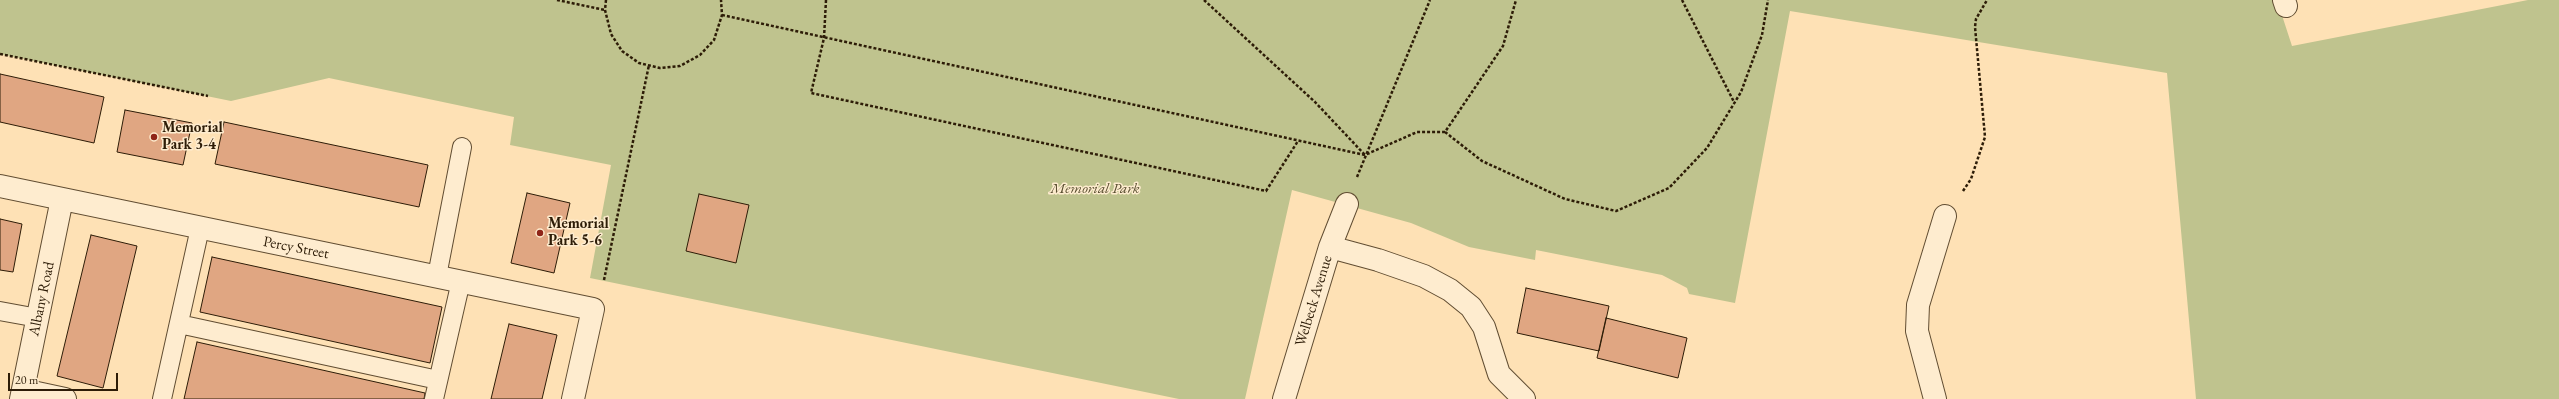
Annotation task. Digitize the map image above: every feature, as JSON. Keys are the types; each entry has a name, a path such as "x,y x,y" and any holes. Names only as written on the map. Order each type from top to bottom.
{"street":[{"name":"Percy Street","path":"0,186 593,309"},
{"name":"Albany Road","path":"22,394 62,199"},
{"name":"Welbeck Avenue","path":"1284,399 1330,247 1347,204"},
{"path":"1935,399 1917,331 1918,304 1945,216"},
{"path":"1330,247 1385,262 1424,276 1450,290 1471,307 1484,327 1499,374 1524,399"},
{"path":"573,399 593,309"},
{"path":"22,394 66,399"}],"lane":[{"path":"437,276 462,147"},
{"path":"162,399 200,228"},
{"path":"434,399 461,281"},
{"path":"0,311 38,318"},
{"path":"179,324 438,380"}],"path":[{"path":"557,0 605,10"},
{"path":"606,0 605,10 610,34 622,51 639,63 660,68 680,66 700,55 714,40 722,16 721,0"},
{"path":"826,0 824,38 811,93 1266,191 1298,141"},
{"path":"1204,0 1315,102 1365,155"},
{"path":"1347,204 1365,155 1430,0"},
{"path":"1445,132 1504,46 1516,0"},
{"path":"1682,0 1734,103"},
{"path":"722,16 1365,155 1417,132 1445,132 1482,161 1558,196 1616,211 1669,188 1707,148 1741,92 1762,35 1768,0"},
{"path":"1945,216 1971,179 1985,137 1975,27 1976,19 1987,0"},
{"path":"0,54 208,96"},
{"path":"593,309 604,281 649,65"}],"green space":[{"name":"Memorial Park","path":"0,0 2277,0 2292,46 2528,0 2559,0 2559,399 2196,399 2167,73 1790,11 1735,303 1689,294 1687,288 1662,275 1536,250 1535,260 1469,247 1411,223 1292,190 1245,399 1179,399 590,278 611,165 510,145 514,117 329,78 231,101 0,54"}],"building":[{"path":"0,74 104,97 94,143 0,122"},
{"name":"Memorial Park 3-4","path":"125,110 192,123 183,165 117,152"},
{"path":"224,122 428,165 419,207 215,164"},
{"name":"Memorial Park 5-6","path":"527,193 570,203 554,273 511,263"},
{"path":"699,194 749,205 736,263 686,251"},
{"path":"0,219 22,224 13,272 0,270"},
{"path":"91,235 137,246 103,388 57,376"},
{"path":"212,257 442,307 430,363 200,312"},
{"path":"1526,288 1609,306 1599,351 1517,333"},
{"path":"1606,318 1687,338 1678,378 1597,358"},
{"path":"509,324 557,335 542,399 491,399"},
{"path":"197,342 425,393 424,399 184,399"}],"place":[{"name":"Memorial Park 3-4","path":"154,137"},
{"name":"Memorial Park 5-6","path":"540,233"}]}
